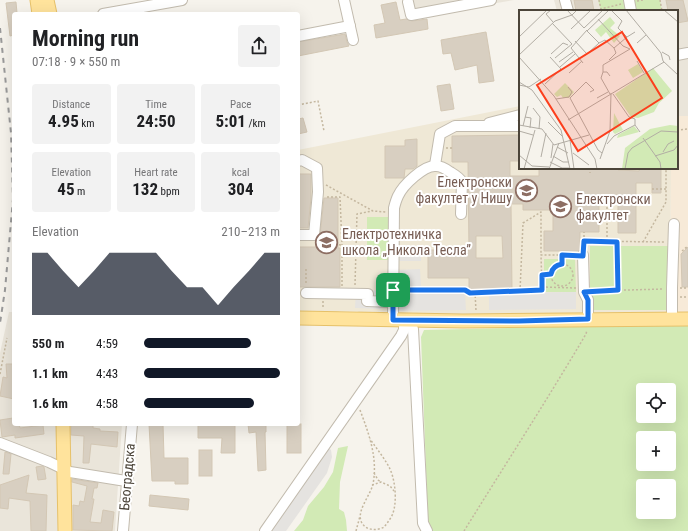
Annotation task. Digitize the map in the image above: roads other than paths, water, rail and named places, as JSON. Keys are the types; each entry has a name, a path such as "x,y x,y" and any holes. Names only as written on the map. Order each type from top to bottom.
{"main road":[{"path":"37,0 39,12"},
{"path":"47,0 50,12"},
{"path":"300,318 404,323 588,319 688,319"},
{"path":"55,426 65,531"},
{"path":"56,531 63,426"}],"street":[{"path":"114,12 182,0"},
{"path":"344,0 353,40"},
{"path":"411,0 411,15 491,0"},
{"path":"434,0 436,10"},
{"path":"565,0 568,10"},
{"path":"300,36 350,26"},
{"path":"678,55 688,52"},
{"path":"476,126 519,115"},
{"path":"435,165 440,134 455,126 519,126"},
{"path":"300,160 302,160 317,168 318,180 314,235 300,235"},
{"path":"427,531 423,523 404,323 393,302 394,211 398,195 406,184 422,170 435,165 445,168 462,182 461,214"},
{"path":"672,319 674,224"},
{"path":"583,256 584,290 588,300 588,319"},
{"path":"306,293 368,294 367,301 393,302"},
{"path":"265,531 403,333 405,326 404,323"},
{"name":"Београдска","path":"123,531 132,426"},
{"path":"0,443 70,472 126,481"}],"railway":[{"path":"0,28 11,133 12,166"},
{"path":"0,323 5,290 12,210"}],"place":[{"name":"Електронски факултет у Нишу","path":"527,190"},
{"name":"Електронски факултет","path":"561,207"},
{"name":"Електротехничка школа „Никола Тесла”","path":"327,242"}]}
